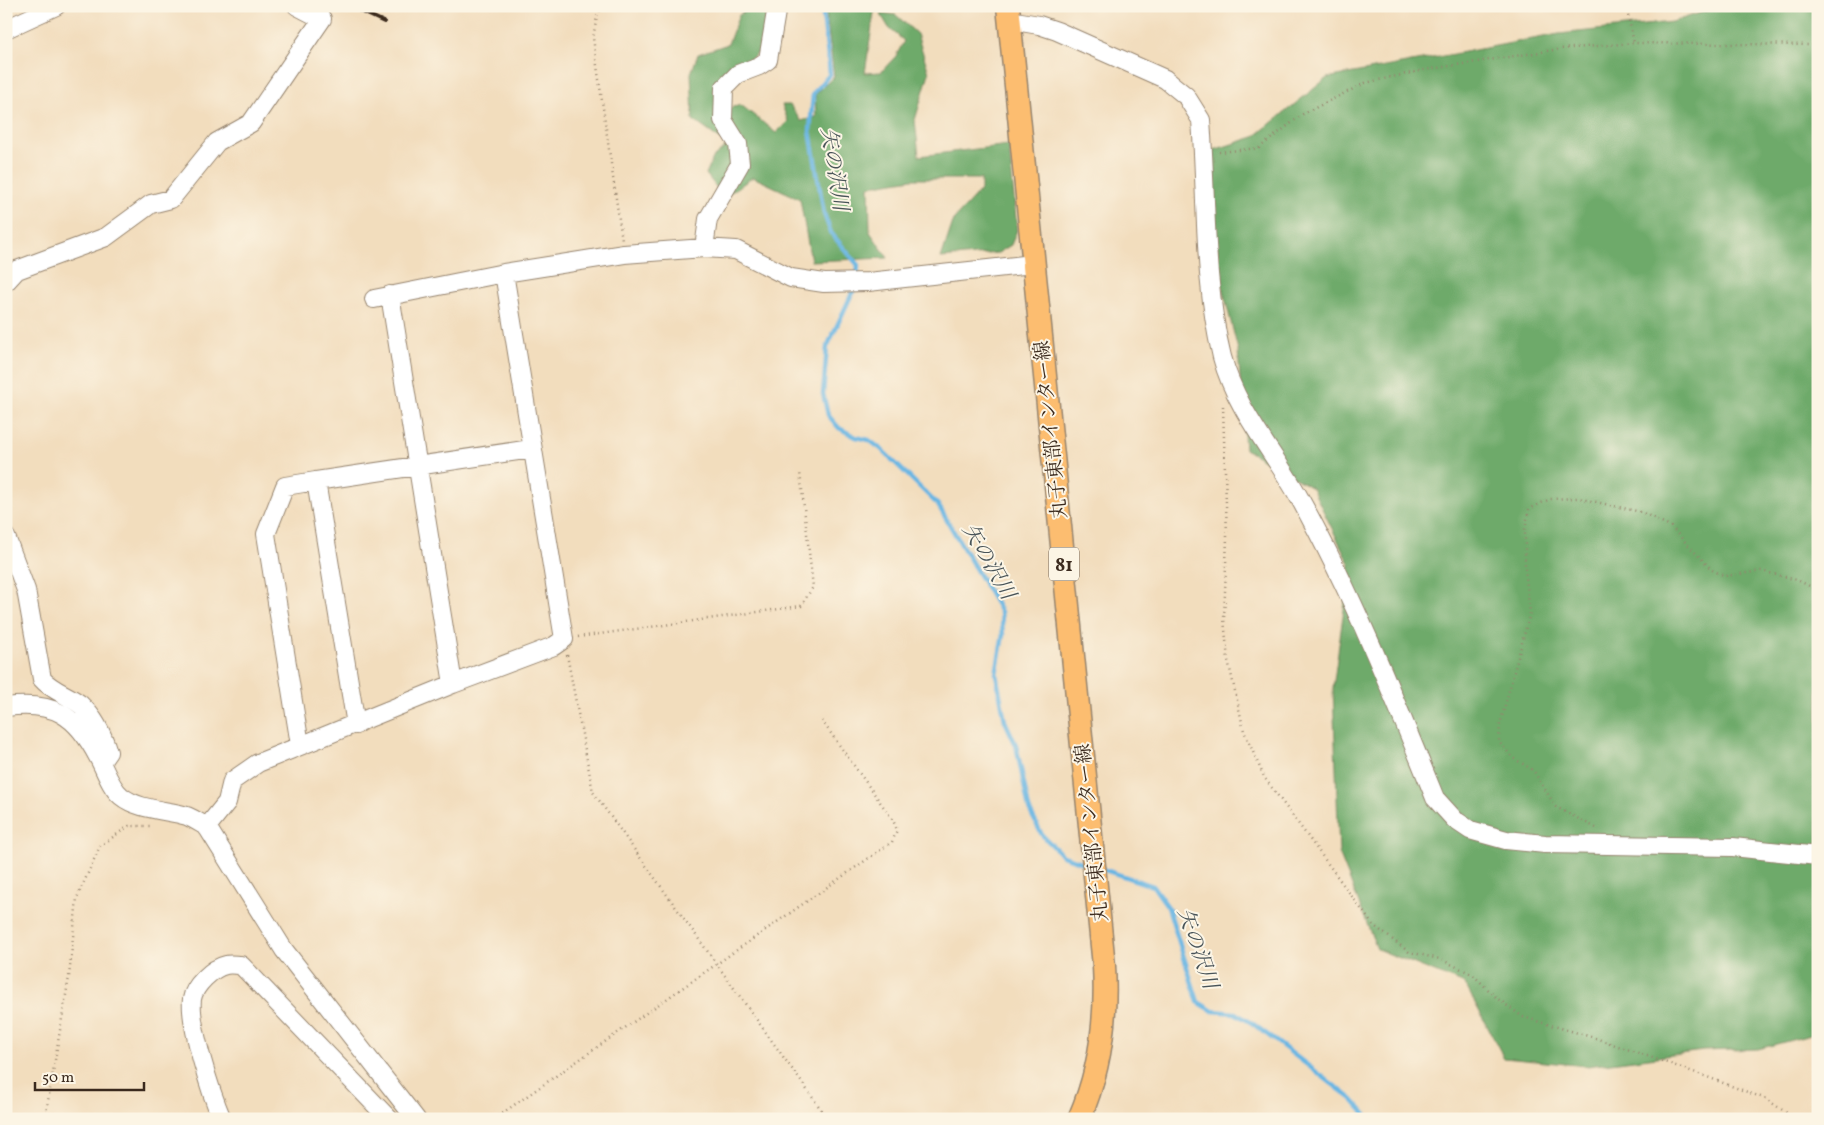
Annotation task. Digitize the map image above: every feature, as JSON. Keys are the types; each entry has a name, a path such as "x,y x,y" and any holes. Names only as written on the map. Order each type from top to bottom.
{"main road":[{"name":"丸子東部インター線","path":"1009,13 1104,966 1106,1000 1103,1040 1091,1087 1079,1119"}],"street":[{"path":"6,29 56,6"},
{"path":"6,282 17,270 106,237 150,204 171,199 217,142 251,123 326,12 297,6"},
{"path":"704,248 708,219 740,164 738,144 723,120 724,88 738,74 768,60 777,6"},
{"path":"1009,13 1165,78 1186,96 1201,120 1206,228 1213,303 1222,357 1230,380 1255,428 1300,498 1344,584 1435,798 1455,820 1470,830 1506,840 1545,844 1733,847 1818,856"},
{"path":"453,684 417,466 382,297 504,273 624,254 704,248 736,250 791,278 824,283 868,282 1033,264"},
{"path":"207,828 227,802 232,781 258,762 554,646 564,639 531,449 504,273"},
{"path":"300,745 266,534 285,486 531,449"},
{"path":"316,481 356,725"},
{"path":"6,537 26,590 42,679 46,684 80,705 104,736 108,752 101,762"},
{"path":"6,707 23,705 48,706 66,715 89,740 110,781 121,796 143,806 186,816 207,828 284,950 416,1119"},
{"path":"222,1119 213,1098 191,1020 192,997 199,984 224,965 241,965 389,1119"}],"path":[{"path":"602,6 597,16 593,38 624,254"},
{"path":"1626,6 1634,43"},
{"path":"1204,153 1259,148 1302,114 1365,83 1424,70 1560,49 1634,43 1818,45"},
{"path":"1223,396 1228,537 1224,619 1228,660 1244,731 1264,777 1373,925 1409,952 1440,959 1472,974 1498,999 1523,1017 1595,1038 1711,1078 1766,1099 1796,1119"},
{"path":"800,472 813,587 801,606 564,639 593,792 828,1119"},
{"path":"1605,846 1604,836 1600,831 1586,820 1556,807 1533,770 1513,758 1499,742 1500,724 1530,613 1525,568 1525,528 1530,510 1550,499 1578,498 1641,512 1670,526 1712,570 1724,576 1761,571 1797,580 1818,590"},
{"path":"494,1119 892,842 897,830 893,820 822,720"},
{"path":"46,1119 69,977 77,898 100,846 128,826 170,826 186,816"}],"green space":[{"path":"753,6 766,16 762,50 713,90 725,109 741,105 776,133 788,121 782,105 790,105 801,121 816,117 815,95 834,76 825,6 875,6 865,73 881,72 896,56 904,41 889,28 880,13 896,15 917,34 929,73 915,120 919,156 1009,145 1017,230 1011,245 998,253 941,258 954,219 981,190 981,179 912,179 869,186 870,232 888,258 811,261 800,199 753,177 724,197 706,174 713,158 728,145 693,120 691,73 698,54 728,44 739,15"},
{"path":"1722,6 1818,6 1818,1033 1758,1049 1703,1051 1587,1066 1504,1058 1465,984 1377,949 1339,853 1333,688 1350,565 1312,488 1245,449 1238,350 1223,290 1204,153 1254,137 1327,78 1559,34 1672,22"}],"waterway":[{"name":"矢の沢川","path":"822,6 830,74 813,94 810,131 824,214 831,233 858,265 857,277"},
{"name":"矢の沢川","path":"855,287 827,347 823,394 828,415 839,428 856,437 869,440 881,449 938,505 1001,612 1003,635 996,674 1005,721 1016,745 1029,809 1042,835 1063,856 1087,864"},
{"name":"矢の沢川","path":"1102,869 1153,886 1168,907 1198,1002 1213,1011 1235,1013 1252,1023 1352,1099 1370,1119"}],"railway":[{"path":"350,6 384,22"},
{"path":"374,6 387,12"}]}
